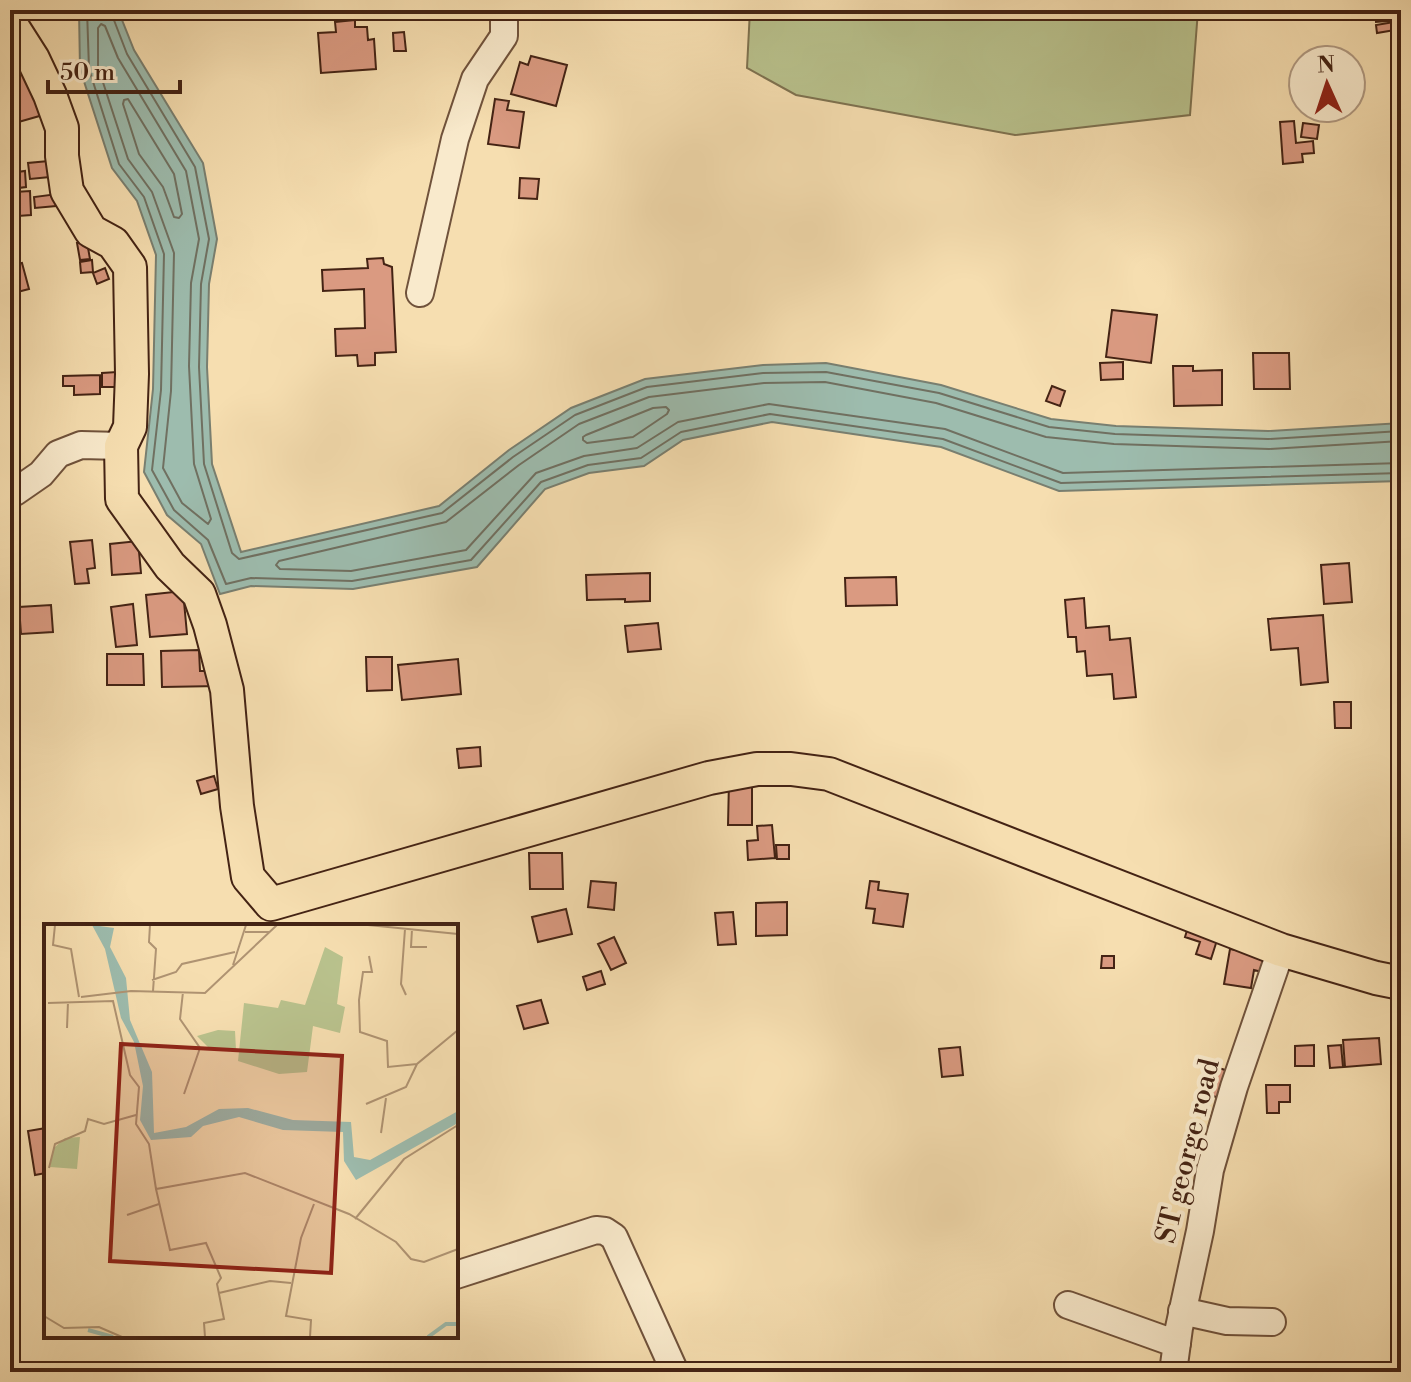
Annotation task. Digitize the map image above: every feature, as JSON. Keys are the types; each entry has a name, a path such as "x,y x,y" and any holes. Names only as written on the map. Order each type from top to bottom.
{"main road":[{"path":"10,18 33,59 62,128 67,191 91,231 113,243 130,267 132,374 130,427 121,446 122,499 170,566 199,594 227,690 237,806 248,877 274,915 709,778 757,769 791,769 829,774 1281,950 1401,983"}],"street":[{"path":"420,293 455,139 475,79 504,36 504,10"},
{"path":"10,493 41,474 58,454 81,445 121,446"},
{"name":"ST george road","path":"1173,1372 1210,1170 1234,1087 1281,950"},
{"path":"458,1274 596,1230 605,1231 614,1237 675,1372"},
{"path":"1068,1305 1177,1344"},
{"path":"1182,1311 1227,1321 1272,1322"}],"green space":[{"path":"750,10 1198,10 1190,115 1015,135 796,95 747,68"}],"water":[{"path":"79,10 118,10 134,50 203,163 217,239 209,284 207,367 212,464 241,552 439,506 509,450 571,408 645,379 763,365 826,363 941,385 1051,419 1116,426 1268,431 1401,423 1401,481 1059,491 941,447 772,422 683,440 644,466 589,473 545,489 477,567 353,589 251,586 220,594 201,544 167,515 144,472 153,389 156,255 137,201 112,168 80,69"}],"building":[{"path":"1375,10 1397,10 1398,20 1376,22"},
{"path":"355,20 355,27 367,27 368,40 374,39 376,69 321,73 318,33 336,32 335,22"},
{"path":"1400,21 1401,29 1377,33 1376,25"},
{"path":"404,32 406,51 394,51 393,33"},
{"path":"531,56 567,65 556,106 511,94 520,62 528,65"},
{"path":"28,68 43,115 15,123 10,106 10,73"},
{"path":"495,99 509,101 507,110 524,112 519,148 488,144"},
{"path":"1280,122 1294,124 1296,143 1313,141 1314,153 1302,154 1303,162 1283,164"},
{"path":"1303,124 1319,125 1317,139 1301,137"},
{"path":"59,160 60,176 30,179 28,163"},
{"path":"25,171 26,187 10,189 10,173"},
{"path":"520,178 539,179 537,199 519,198"},
{"path":"30,191 31,215 18,216 17,206 10,207 10,197 16,197 15,192"},
{"path":"65,193 67,205 35,208 34,197"},
{"path":"19,232 19,244 10,244 10,233"},
{"path":"87,242 90,259 80,260 77,243"},
{"path":"383,258 384,264 392,267 396,352 375,353 375,365 358,366 357,355 336,356 335,329 365,328 364,289 323,291 322,270 368,268 367,259"},
{"path":"92,260 93,272 81,273 80,262"},
{"path":"22,263 29,289 10,294 10,265"},
{"path":"105,268 109,279 97,284 93,273"},
{"path":"1112,310 1157,315 1151,363 1106,357"},
{"path":"1253,353 1289,353 1290,389 1254,389"},
{"path":"1123,362 1123,379 1101,380 1100,363"},
{"path":"1173,366 1193,366 1193,371 1222,370 1222,405 1174,406"},
{"path":"117,372 117,387 102,387 102,373"},
{"path":"100,375 100,394 74,395 74,386 63,386 63,376"},
{"path":"1052,386 1065,391 1060,406 1046,401"},
{"path":"92,540 95,568 87,569 89,583 75,584 70,542"},
{"path":"138,541 141,573 112,575 110,544"},
{"path":"1349,563 1352,602 1324,604 1321,565"},
{"path":"650,573 650,601 587,600 586,575"},
{"path":"896,577 897,605 846,606 845,578"},
{"path":"183,591 187,634 150,637 146,595"},
{"path":"1084,598 1086,628 1109,626 1110,640 1130,638 1136,697 1114,699 1112,674 1087,676 1085,651 1077,652 1076,637 1068,637 1065,600"},
{"path":"133,604 137,645 116,647 111,607"},
{"path":"51,605 53,632 21,634 19,607"},
{"path":"1323,615 1328,682 1301,685 1298,648 1271,650 1268,619"},
{"path":"658,623 661,649 628,652 625,626"},
{"path":"199,650 200,671 219,671 219,686 162,687 161,651"},
{"path":"107,654 143,654 144,685 107,685"},
{"path":"366,657 392,657 392,690 367,691"},
{"path":"458,659 461,694 402,700 398,665"},
{"path":"1334,702 1351,702 1351,728 1335,728"},
{"path":"480,747 481,766 459,768 457,749"},
{"path":"214,776 218,789 201,794 197,781"},
{"path":"729,781 752,782 752,825 728,825"},
{"path":"772,825 775,858 748,860 747,841 758,840 757,826"},
{"path":"776,845 789,845 789,859 777,859"},
{"path":"529,853 562,853 563,889 530,889"},
{"path":"591,881 616,883 614,910 588,907"},
{"path":"870,881 879,882 878,890 908,894 903,927 873,923 875,909 866,908"},
{"path":"787,902 787,935 756,936 756,903"},
{"path":"566,909 572,934 538,942 532,917"},
{"path":"733,912 736,944 718,945 715,913"},
{"path":"1188,927 1218,937 1211,959 1196,954 1200,942 1185,937"},
{"path":"614,937 626,963 611,970 598,944"},
{"path":"1230,949 1265,955 1262,972 1254,970 1251,988 1224,984"},
{"path":"1102,956 1114,956 1114,968 1101,968"},
{"path":"601,971 605,984 587,990 583,977"},
{"path":"541,1000 548,1023 524,1029 517,1006"},
{"path":"1379,1038 1381,1064 1345,1067 1343,1040"},
{"path":"1314,1045 1314,1066 1295,1066 1295,1046"},
{"path":"1341,1045 1343,1067 1330,1068 1328,1046"},
{"path":"960,1047 963,1075 942,1077 939,1049"},
{"path":"1213,1066 1231,1072 1222,1099 1204,1093"},
{"path":"1266,1085 1290,1085 1290,1102 1279,1102 1279,1113 1267,1113"},
{"path":"44,1128 44,1173 35,1175 28,1131"}]}
